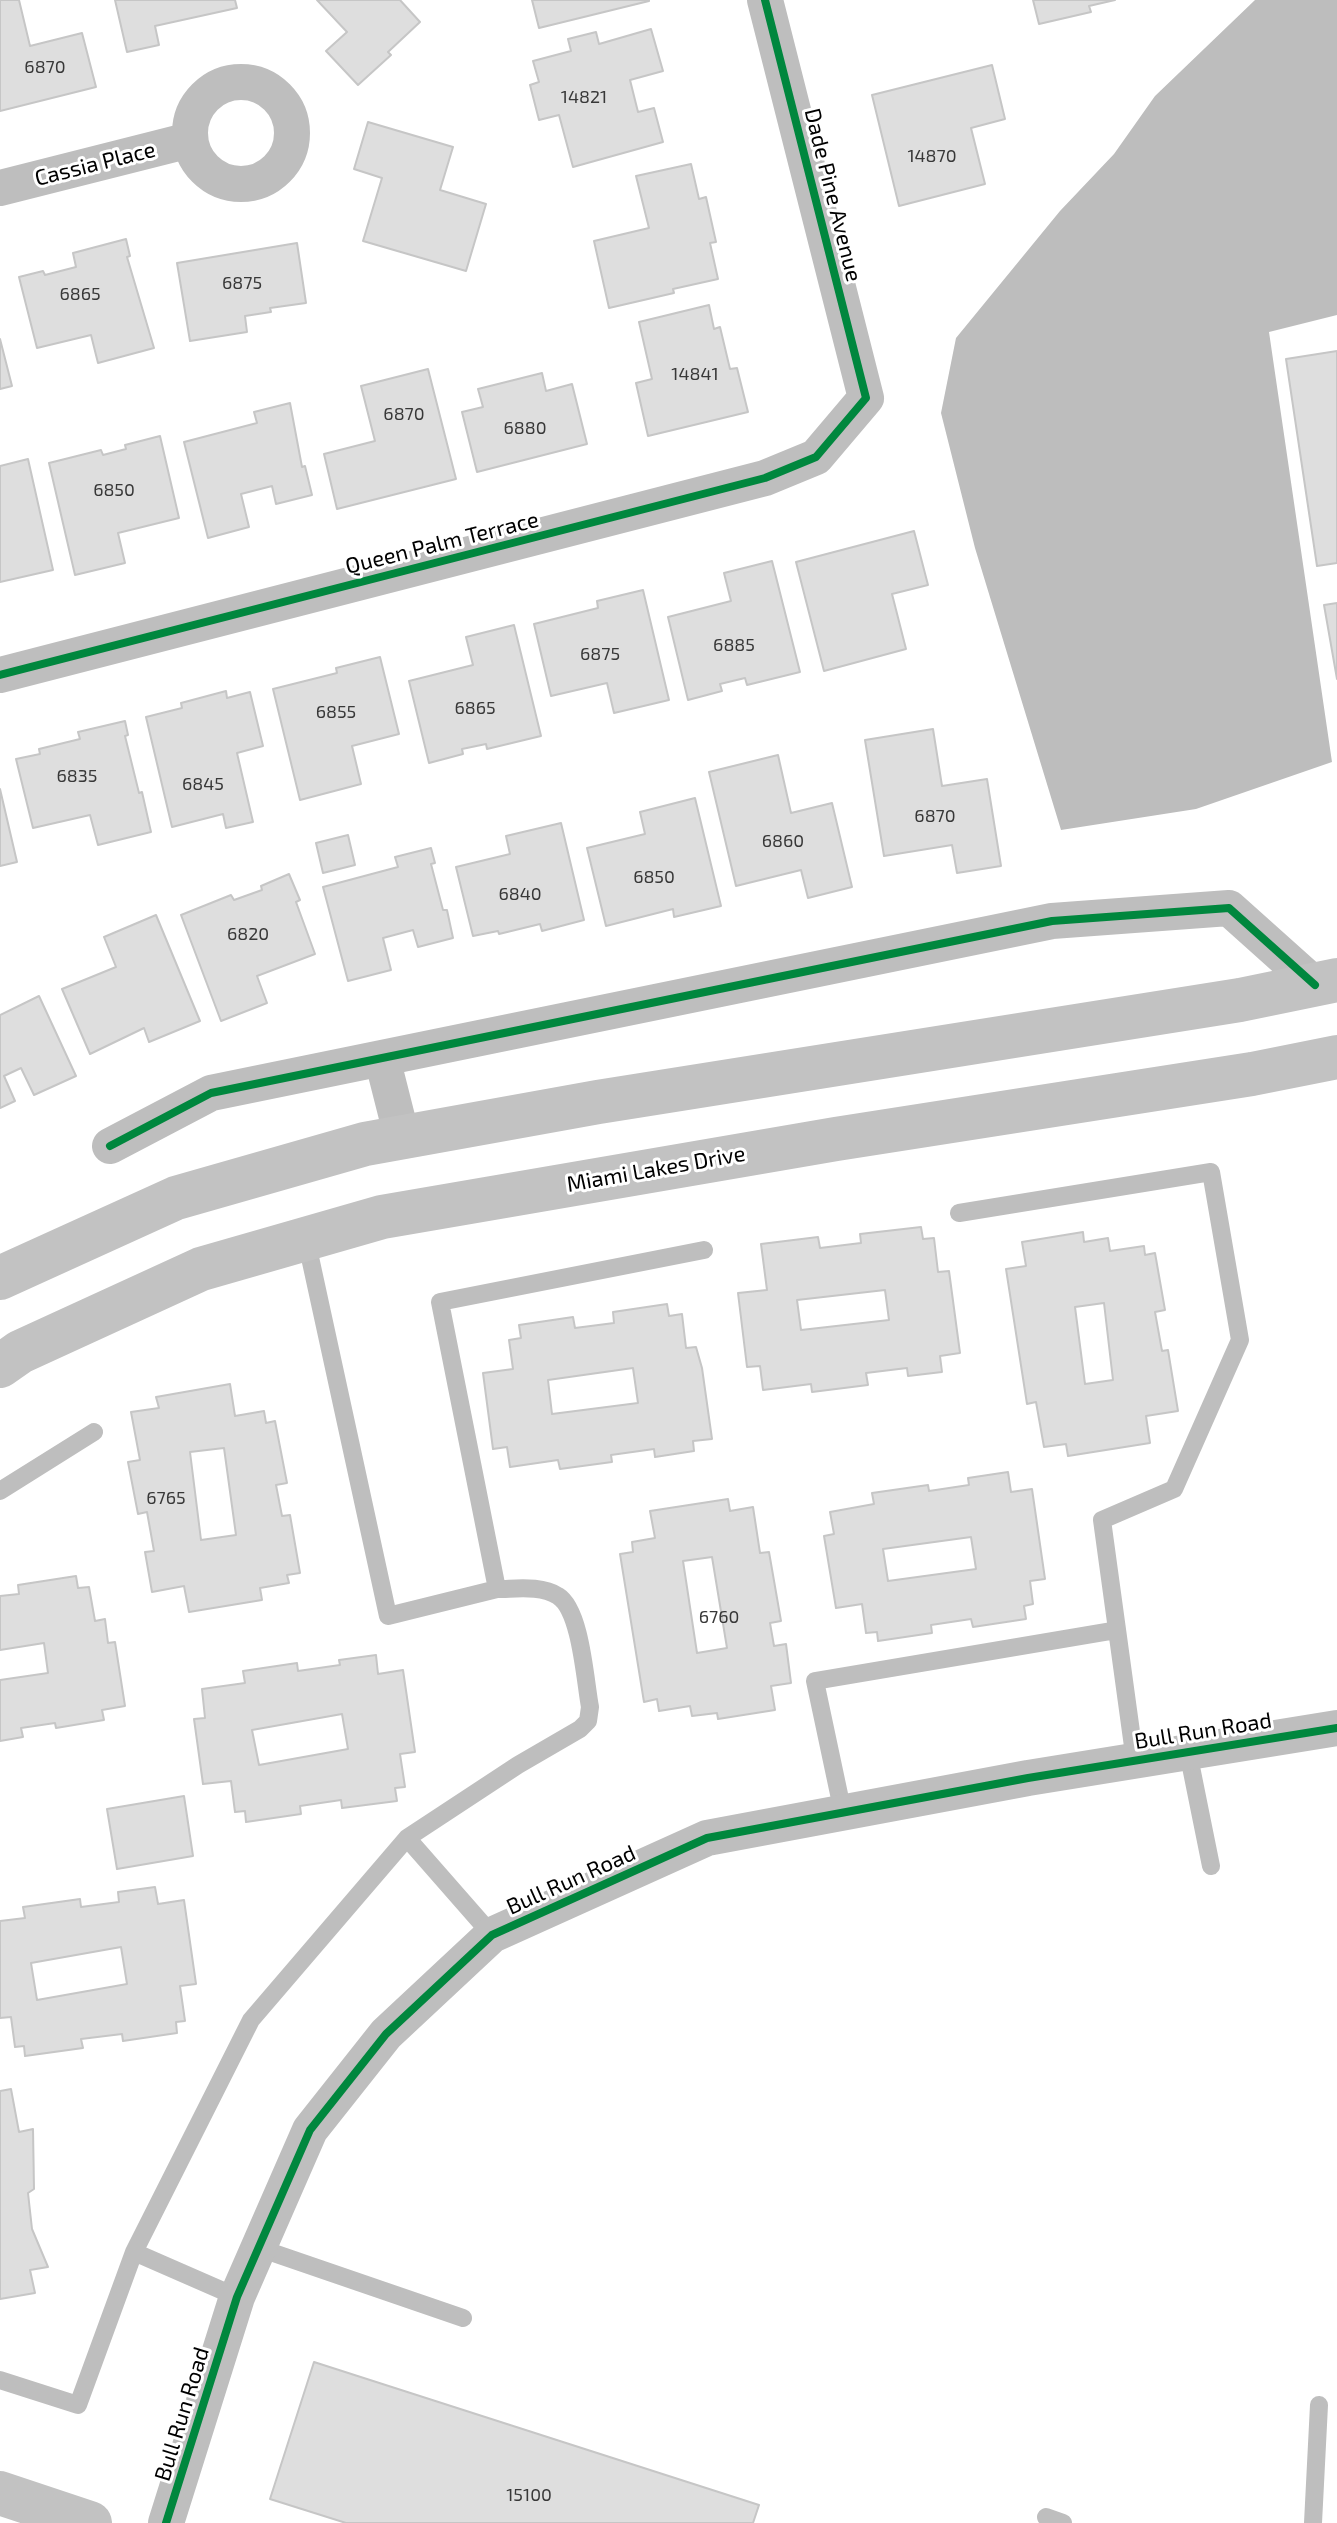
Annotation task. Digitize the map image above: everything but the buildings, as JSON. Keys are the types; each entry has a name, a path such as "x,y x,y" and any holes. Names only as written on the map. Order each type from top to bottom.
{"main road":[{"path":"0,1278 176,1198 365,1144 614,1099 1240,1000 1326,983"},
{"name":"Miami Lakes Drive","path":"0,1366 20,1352 201,1269 382,1217 1252,1074 1337,1057"},
{"path":"0,2493 90,2523"}],"street":[{"name":"Dade Pine Avenue","path":"765,0 866,398"},
{"name":"Cassia Place","path":"0,188 190,140"},
{"name":"Queen Palm Terrace","path":"0,675 765,478 816,457 866,398"},
{"path":"110,1146 211,1093 1052,921 1229,908 1326,983"},
{"path":"382,1058 402,1137"},
{"name":"Bull Run Road","path":"166,2523 237,2297 310,2130 386,2034 492,1935 707,1838 1337,1728"}],"lane":[{"path":"959,1213 1211,1172 1240,1340 1174,1489 1102,1520 1135,1761"},
{"path":"0,2380 78,2405 134,2252 251,2020 407,1838 588,1721 590,1707 573,1611 559,1596 539,1589 497,1589 388,1616 306,1239"},
{"path":"497,1589 440,1302 704,1250"},
{"path":"0,1491 94,1432"},
{"path":"843,1813 815,1681 1117,1630"},
{"path":"1188,1752 1211,1866"},
{"path":"407,1838 492,1935"},
{"path":"259,2248 463,2318"},
{"path":"134,2252 237,2297"},
{"path":"1313,2523 1319,2405"}],"shaded area":[{"path":"1255,0 1337,0 1337,315 1269,332 1332,762 1196,809 1061,830 975,548 941,413 956,338 1060,211 1114,154 1155,96"}],"cycle path":[{"path":"0,675 765,478 816,457 866,398 765,0"},
{"path":"110,1146 211,1093 1052,921 1229,908 1315,985"},
{"path":"166,2523 237,2297 310,2130 386,2034 492,1935 707,1838 1028,1778 1337,1728"}]}
